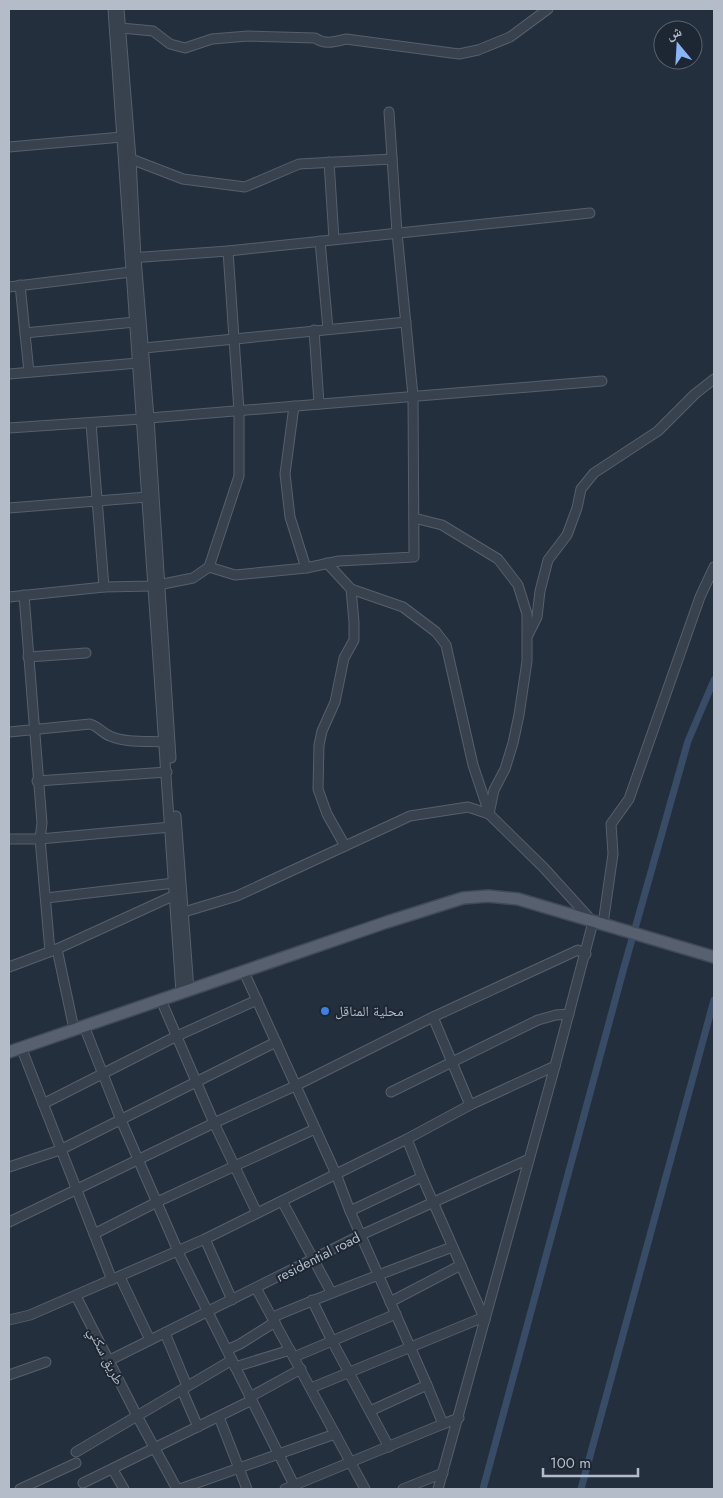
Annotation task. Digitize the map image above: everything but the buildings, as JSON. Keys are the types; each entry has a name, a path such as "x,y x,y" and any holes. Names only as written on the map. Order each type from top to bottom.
{"main road":[{"path":"9,1052 386,922 463,898 488,896 518,899 714,957"}],"street":[{"path":"113,9 133,258 144,348 147,498 157,585 164,742 175,895 185,992"},
{"path":"119,9 131,159 133,258 131,272 138,363 146,419 157,585 184,912 185,992"},
{"path":"121,28 153,31 170,44 185,48 212,39 248,36 315,38 321,42 331,43 346,39 459,54 478,50 510,37 548,9"},
{"path":"209,567 235,575 306,568 339,561 414,557 413,396 397,233 389,112"},
{"path":"9,147 122,137"},
{"path":"131,159 183,180 245,187 299,164 392,159"},
{"path":"329,162 334,239"},
{"path":"133,258 590,213"},
{"path":"320,241 328,329"},
{"path":"9,597 104,587 157,585 193,578 209,567 239,476 239,411 228,250"},
{"path":"9,287 131,272"},
{"path":"20,285 29,372"},
{"path":"25,333 135,322"},
{"path":"144,348 406,322"},
{"path":"314,330 319,404"},
{"path":"9,374 138,363"},
{"path":"528,635 537,617 540,591 548,560 567,535 577,508 581,488 594,473 658,431 695,394 714,379"},
{"path":"9,428 146,419 602,381"},
{"path":"294,406 284,474 290,517 306,568"},
{"path":"92,423 104,587"},
{"path":"9,508 147,498"},
{"path":"414,518 442,525 498,559 518,584 527,614 528,635 523,690 513,744 505,769 494,790 489,814"},
{"path":"327,564 351,589 403,607 436,632 446,645 473,765 489,814"},
{"path":"438,1489 569,1014 586,954 598,923 613,854 611,824 629,800 700,596 714,567"},
{"path":"345,846 327,814 318,789 322,731 335,702 344,658 354,640 351,589"},
{"path":"24,595 37,781 42,824 40,839 54,950 79,1028 102,1074 178,1251 295,1487"},
{"path":"28,658 86,654"},
{"path":"9,732 90,724 116,739 164,742"},
{"path":"37,781 167,772"},
{"path":"184,912 236,896 410,816 468,807 489,814 598,923"},
{"path":"9,839 40,839 171,827"},
{"path":"46,898 174,883"},
{"path":"9,967 54,950 175,895"},
{"path":"9,1222 295,1086 433,1017 578,950 586,954"},
{"path":"244,972 336,1174 350,1211 443,1424"},
{"path":"161,1000 214,1123 257,1213"},
{"path":"42,1104 177,1036 257,1000"},
{"path":"391,1092 538,1020 569,1014"},
{"path":"433,1017 470,1105"},
{"path":"9,1166 60,1150 276,1042"},
{"path":"21,1047 94,1234 150,1340"},
{"path":"9,1320 30,1315 76,1296 205,1239 407,1139 470,1105 555,1066"},
{"path":"94,1234 157,1202 315,1129"},
{"path":"407,1139 484,1319"},
{"name":"residential road","path":"108,1361 361,1235 530,1159"},
{"path":"350,1211 422,1176"},
{"path":"282,1201 331,1292"},
{"path":"205,1239 232,1300"},
{"path":"227,1350 240,1344 274,1320 312,1300 452,1247"},
{"path":"390,1302 461,1265"},
{"path":"256,1288 365,1489"},
{"name":"طريق سكني","path":"76,1296 137,1416 178,1489"},
{"path":"312,1300 348,1373 389,1447"},
{"path":"76,1452 184,1388 234,1364 292,1354 332,1341 396,1314"},
{"path":"311,1388 484,1319"},
{"path":"165,1333 198,1427"},
{"path":"9,1375 46,1362"},
{"path":"83,1483 219,1417 301,1369"},
{"path":"370,1411 427,1385"},
{"path":"219,1417 248,1489"},
{"path":"285,1489 295,1487 459,1418"},
{"path":"178,1489 335,1434"},
{"path":"20,1489 38,1485 76,1463"},
{"path":"113,1470 124,1489"},
{"path":"403,1489 443,1473"}],"waterway":[{"path":"483,1489 623,971 688,741 714,680"},
{"path":"581,1489 714,1000"}],"place":[{"name":"محلية المناقل","path":"325,1011"}]}
